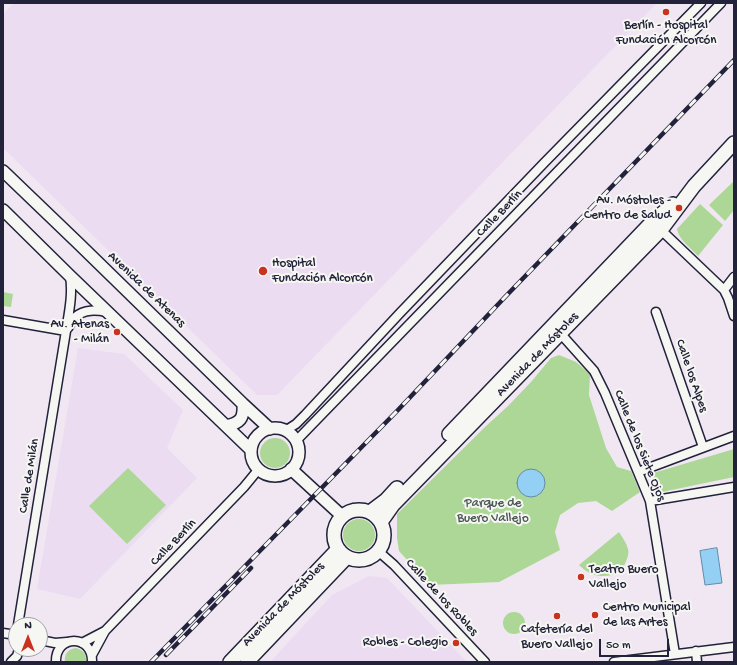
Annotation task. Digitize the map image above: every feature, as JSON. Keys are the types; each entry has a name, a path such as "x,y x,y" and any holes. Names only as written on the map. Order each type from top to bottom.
{"main road":[{"name":"Avenida de Móstoles","path":"381,522 392,505 660,230 694,186 734,143"},
{"name":"Avenida de Móstoles","path":"370,512 386,500 652,223 694,186"},
{"path":"363,510 370,512 381,522 384,537 382,544 372,556 364,559 355,559 343,553 335,542 335,528 342,516 348,512 363,510"},
{"name":"Avenida de Móstoles","path":"230,662 343,553"},
{"name":"Avenida de Móstoles","path":"247,662 343,553"}],"street":[{"name":"Calle Berlín","path":"285,431 296,424 305,415 400,313 545,162 701,3"},
{"name":"Calle Berlín","path":"296,441 721,3"},
{"name":"Avenida de Atenas","path":"3,171 270,429"},
{"path":"3,210 251,450"},
{"path":"660,230 724,290 734,316"},
{"name":"Calle de Milán","path":"19,617 72,294 70,276"},
{"path":"724,290 734,277"},
{"name":"Calle de Milán","path":"66,331 75,318 83,312 90,310 107,312"},
{"name":"Calle los Alpes","path":"656,312 703,447"},
{"path":"3,320 66,331"},
{"name":"Calle de los Siete Ojos","path":"560,333 594,370 650,501 676,654"},
{"path":"226,426 234,424 240,420 244,412 243,404"},
{"path":"270,429 285,431 296,441 298,456 296,463 285,474 278,476 270,475 258,470 251,456 253,443 257,436 270,429"},
{"path":"638,472 734,436"},
{"path":"291,469 342,516"},
{"name":"Calle Berlín","path":"92,659 105,631 258,470"},
{"path":"650,501 734,487"},
{"name":"Calle de los Robles","path":"378,550 485,662"},
{"name":"Calle Berlín","path":"82,642 105,631"},
{"path":"48,642 55,643 82,642 87,646 92,659"},
{"path":"56,662 58,649 68,642"},
{"path":"614,662 734,647"},
{"path":"696,651 697,662"},
{"path":"3,661 10,662"}],"shaded area":[{"name":"Hospital Fundación Alcorcón","path":"14,3 657,3 277,395 257,395 3,148 3,14"},
{"path":"78,348 124,354 183,410 167,448 197,478 80,599 37,589"},
{"path":"369,576 387,578 467,662 270,662 332,595"}],"green space":[{"path":"734,181 734,210 725,221 709,205"},
{"path":"700,204 723,225 698,256 680,237 677,229"},
{"path":"3,292 13,294 11,307 3,306"},
{"name":"Parque de Buero Vallejo","path":"559,355 576,362 590,374 589,395 606,448 617,467 631,471 640,492 612,511 596,501 578,503 560,515 555,532 560,550 499,582 430,585 399,551 397,538 397,514 508,406 551,358"},
{"path":"275,438 286,442 290,453 286,464 275,468 264,464 260,453 264,442"},
{"path":"734,449 734,477 657,493 650,474"},
{"path":"128,468 166,505 127,544 89,506"},
{"path":"356,519 362,519 371,523 375,535 371,547 362,551 356,551 347,547 343,538 343,532 347,523"},
{"path":"619,532 628,549 627,560 621,570 612,575 602,576 590,573 579,565"},
{"path":"514,612 522,615 525,623 522,631 514,634 506,631 503,623 506,615"},
{"path":"76,648 84,653 86,662 65,662 67,652"}],"water":[{"path":"531,469 541,473 545,483 541,493 531,497 521,493 517,483 521,473"},
{"path":"717,548 722,583 705,585 700,551"}],"railway":[{"path":"151,662 398,410 734,60"},
{"path":"166,655 251,568"}],"place":[{"name":"Berlín - Hospital Fundación Alcorcón","path":"666,12"},
{"name":"Av. Móstoles - Centro de Salud","path":"679,208"},
{"name":"Hospital Fundación Alcorcón","path":"263,271"},
{"name":"Av. Atenas - Milán","path":"117,332"},
{"name":"Teatro Buero Vallejo","path":"581,577"},
{"name":"Centro Municipal de las Artes","path":"595,615"},
{"name":"Cafetería del Buero Vallejo","path":"557,616"},
{"name":"Robles - Colegio","path":"456,643"}]}
